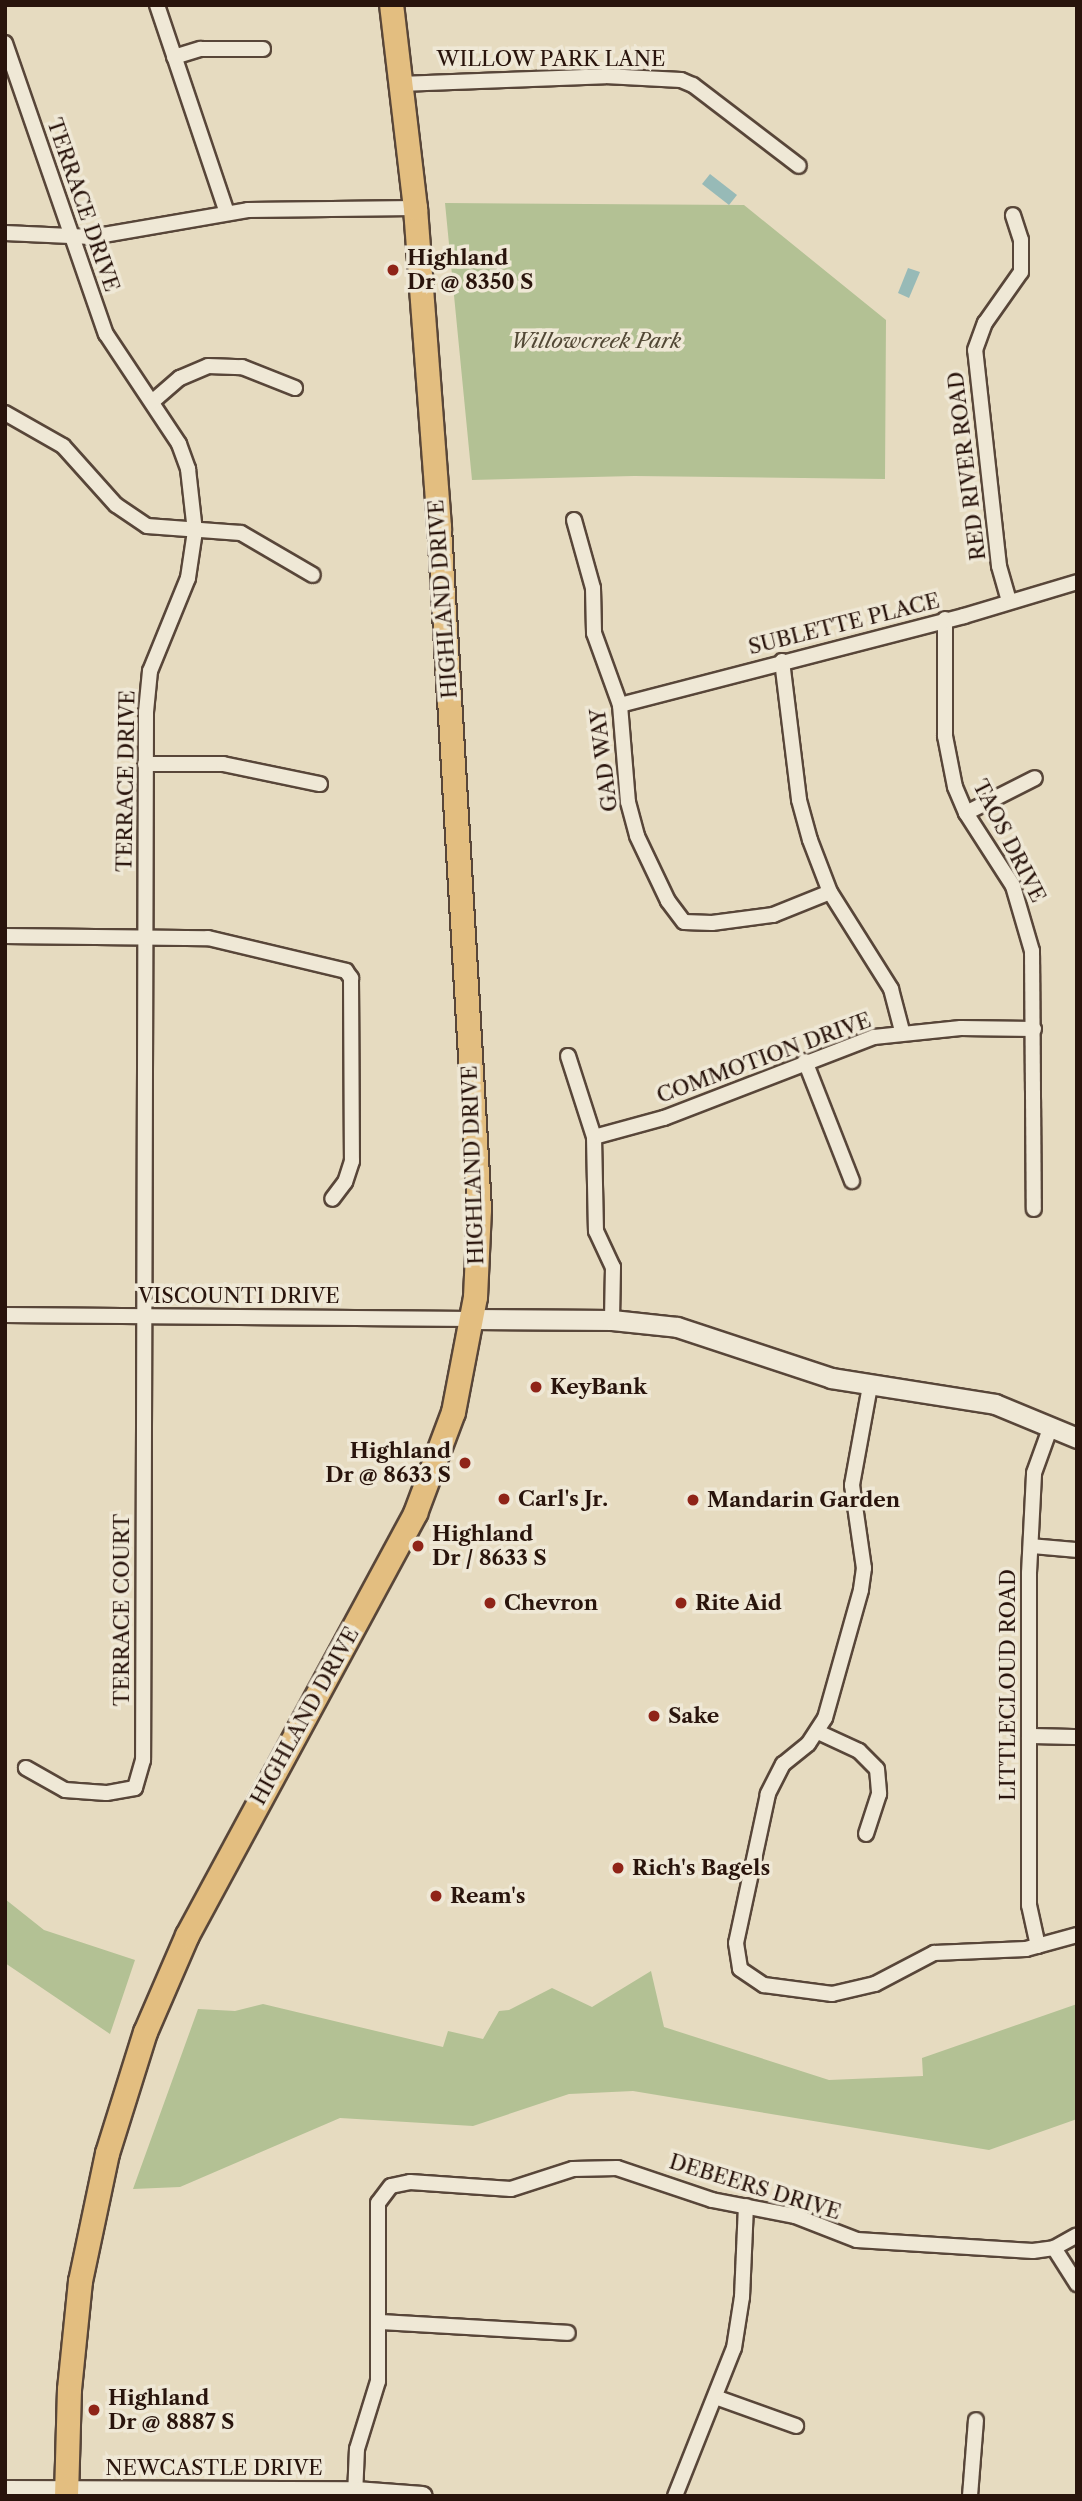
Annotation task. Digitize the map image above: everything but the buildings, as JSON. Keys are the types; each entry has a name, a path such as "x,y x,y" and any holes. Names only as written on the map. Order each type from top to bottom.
{"main road":[{"name":"HIGHLAND DRIVE","path":"66,2493 69,2389 80,2281 107,2153 141,2044 187,1935 415,1513 453,1412 472,1320 479,1209 450,690 415,208 391,5"}],"street":[{"path":"157,5 227,214"},
{"name":"TERRACE DRIVE","path":"5,43 111,344 167,422 188,469 195,531 188,578 150,671 145,764 146,1317"},
{"path":"174,57 201,49 262,49"},
{"name":"WILLOW PARK LANE","path":"400,84 605,76 681,80 693,85 799,166"},
{"path":"5,233 72,238 270,208 415,208"},
{"name":"RED RIVER ROAD","path":"1009,601 999,566 975,350 985,323 1021,272 1021,240 1013,215"},
{"path":"152,402 194,369 208,366 242,367 295,388"},
{"path":"5,413 63,446 130,517 147,526 241,533 313,575"},
{"name":"GAD WAY","path":"574,520 593,588 594,633 620,705 623,763 637,836 668,901 684,922 712,923 774,915 830,892"},
{"name":"SUBLETTE PLACE","path":"620,705 1077,582"},
{"name":"TAOS DRIVE","path":"945,619 945,736 966,813 1013,886 1025,916 1032,951 1034,1209"},
{"path":"782,662 799,800 830,892 886,979 902,1031"},
{"path":"145,764 223,764 320,784"},
{"path":"966,813 1035,778"},
{"path":"5,936 146,936 230,942 339,967 351,978 352,1161 345,1182 332,1199"},
{"name":"COMMOTION DRIVE","path":"594,1137 664,1118 805,1061 902,1031 1034,1029"},
{"path":"568,1056 594,1137 596,1231 613,1268 612,1320"},
{"path":"805,1061 852,1181"},
{"name":"VISCOUNTI DRIVE","path":"5,1315 472,1320"},
{"name":"TERRACE COURT","path":"26,1768 48,1783 79,1793 135,1788 140,1774 146,1317"},
{"path":"472,1320 612,1320 700,1333 793,1367 870,1386 995,1404 1077,1438"},
{"path":"870,1386 852,1485 864,1578 818,1732 783,1764 768,1794 736,1943 740,1969 750,1980 832,1994 876,1984 934,1953 1038,1946 1077,1935"},
{"name":"LITTLECLOUD ROAD","path":"1038,1946 1029,1905 1031,1546 1034,1473 1051,1426"},
{"path":"1031,1546 1077,1550"},
{"path":"818,1732 859,1751 877,1769 879,1794 866,1834"},
{"path":"1029,1737 1077,1737"},
{"name":"DEBEERS DRIVE","path":"379,2322 378,2203 383,2192 410,2182 510,2189 554,2173 595,2167 640,2173 685,2192 795,2216 857,2240 1022,2250 1054,2248 1077,2235"},
{"path":"675,2496 718,2398 740,2320 746,2206"},
{"path":"1054,2248 1077,2284"},
{"path":"355,2493 357,2448 378,2381 379,2322 568,2333"},
{"path":"718,2398 796,2426"},
{"path":"970,2496 976,2420"},
{"name":"NEWCASTLE DRIVE","path":"5,2490 66,2493 355,2493 422,2496"}],"green space":[{"name":"Willowcreek Park","path":"445,203 744,205 886,320 885,479 634,476 472,480"},
{"path":"5,1899 44,1930 135,1960 110,2034 5,1963"},
{"path":"651,1971 664,2027 829,2080 923,2076 922,2058 1077,2004 1077,2119 989,2150 633,2091 569,2094 473,2126 340,2118 180,2187 133,2189 198,2009 235,2011 263,2004 443,2047 448,2031 483,2039 499,2011 509,2010 552,1988 592,2007"}],"water":[{"path":"710,174 737,195 729,205 702,184"},
{"path":"908,268 920,272 909,298 898,293"}],"place":[{"name":"Highland Dr @ 8350 S","path":"393,270"},
{"name":"KeyBank","path":"536,1387"},
{"name":"Highland Dr @ 8633 S","path":"465,1463"},
{"name":"Carl's Jr.","path":"504,1499"},
{"name":"Mandarin Garden","path":"693,1500"},
{"name":"Highland Dr / 8633 S","path":"418,1546"},
{"name":"Chevron","path":"490,1603"},
{"name":"Rite Aid","path":"681,1603"},
{"name":"Sake","path":"654,1716"},
{"name":"Rich's Bagels","path":"618,1868"},
{"name":"Ream's","path":"436,1896"},
{"name":"Highland Dr @ 8887 S","path":"94,2410"}]}
